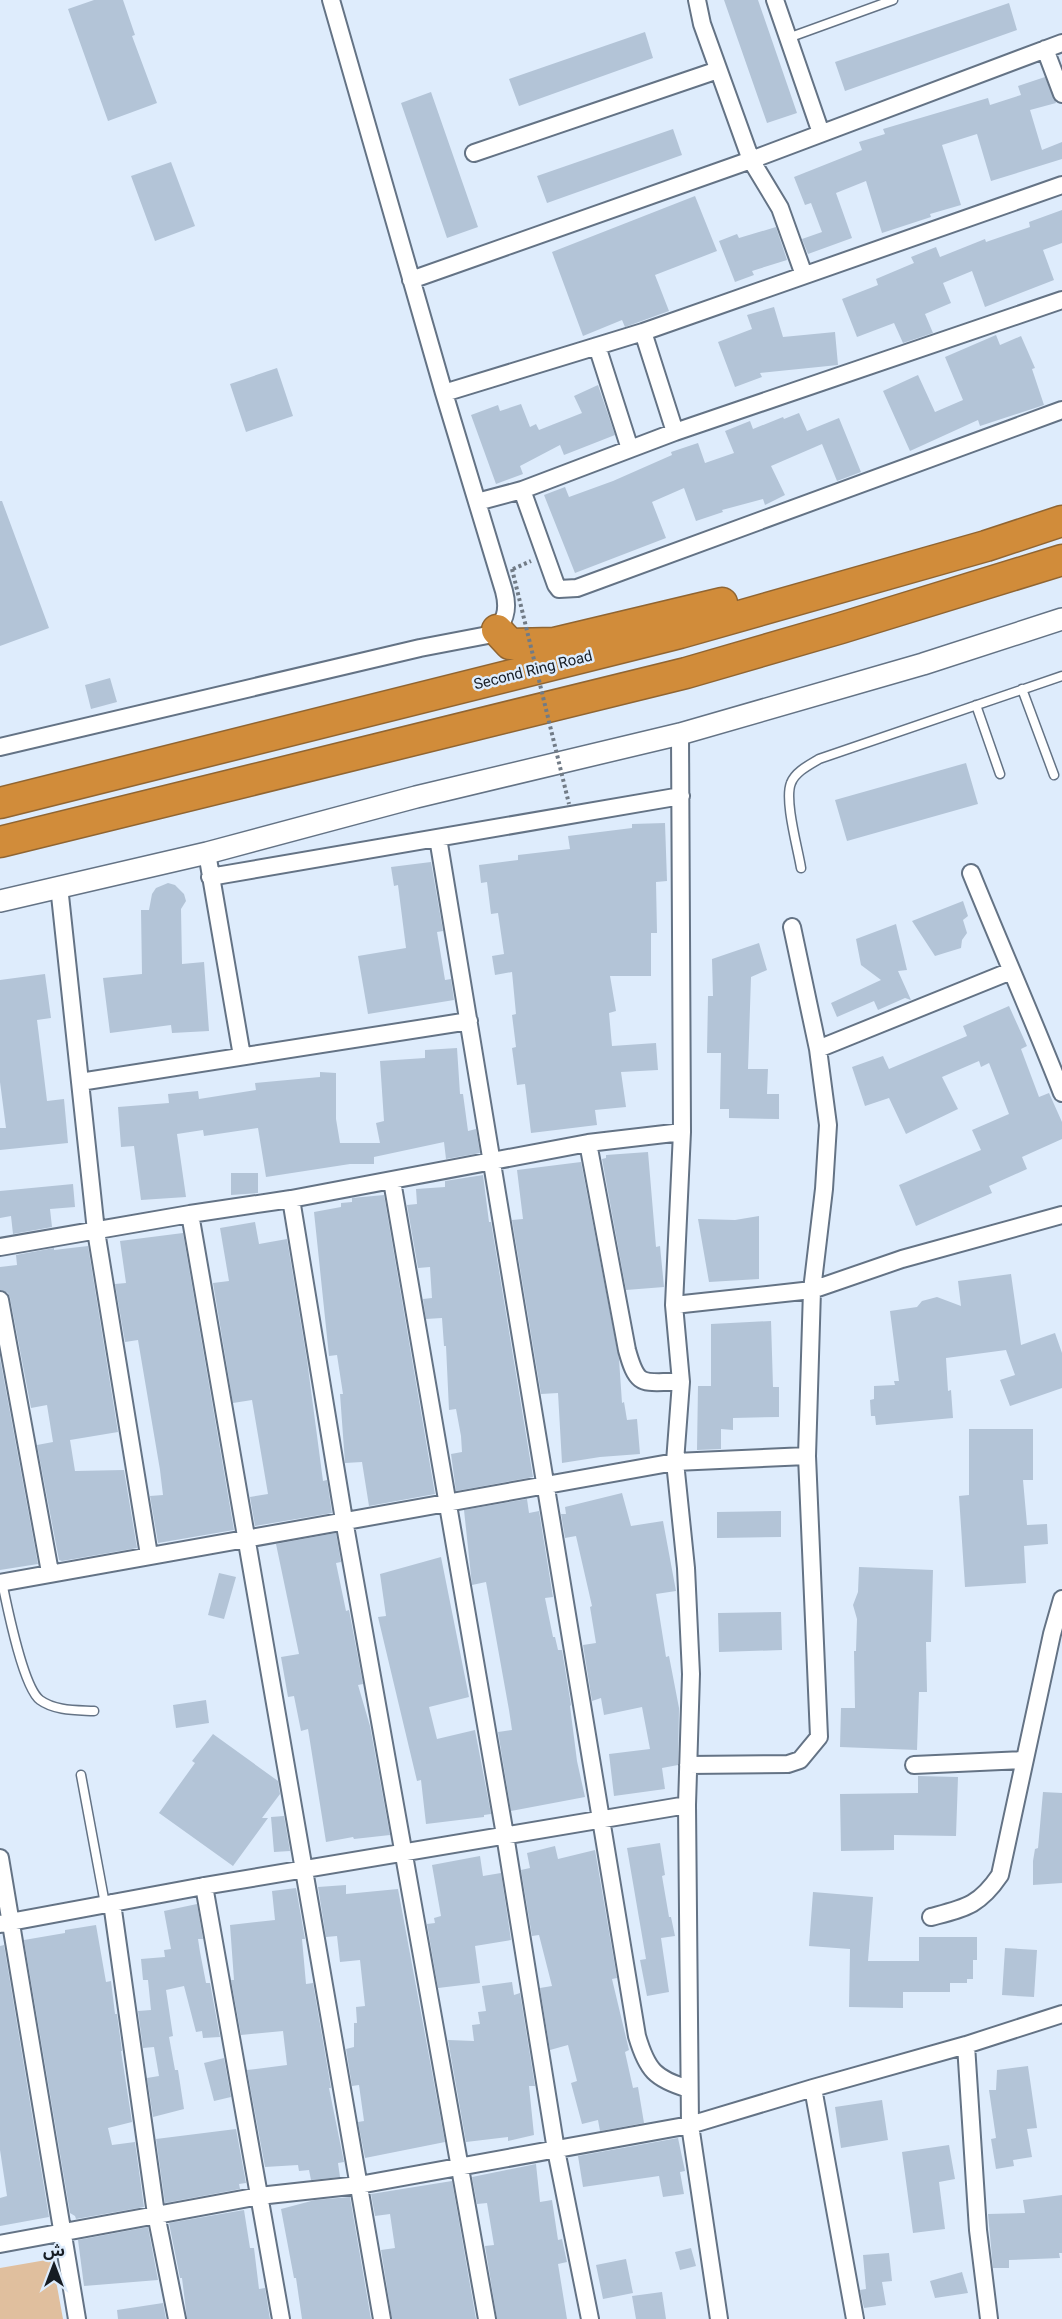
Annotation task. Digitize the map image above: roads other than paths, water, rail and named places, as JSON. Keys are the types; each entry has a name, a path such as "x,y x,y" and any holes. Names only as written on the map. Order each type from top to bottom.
{"highway":[{"name":"Second Ring Road","path":"0,803 680,633 986,546 1062,521"},
{"path":"0,842 686,673 1062,560"},
{"path":"497,630 510,644 554,644 710,605 743,599 791,602"}],"street":[{"path":"0,747 420,648 488,635 497,630 506,617 508,604 330,0"},
{"path":"697,0 702,24 751,160 780,208 804,276"},
{"path":"775,0 821,133"},
{"path":"411,280 751,160 1062,43"},
{"path":"1045,49 1062,94"},
{"path":"474,153 718,70"},
{"path":"444,393 643,332 1062,185"},
{"path":"477,502 522,490 675,432 1062,300"},
{"path":"643,332 675,432"},
{"path":"597,346 630,449"},
{"path":"522,490 556,585 559,589 567,590 1062,410"},
{"path":"0,901 207,853 416,797 680,734 923,664 1062,619"},
{"path":"680,734 682,1132 674,1305 681,1382 675,1462 686,1568 692,1674 687,1805 690,2125 719,2319"},
{"path":"210,877 681,796"},
{"path":"438,838 640,2045 644,2058 658,2076 672,2084 690,2089"},
{"path":"207,853 242,1056"},
{"path":"971,873 1011,971 1028,1005 1062,1093"},
{"path":"59,886 96,1231 149,1555"},
{"path":"688,1766 788,1764 800,1760 819,1737 807,1456 812,1290 824,1189 828,1125 818,1049 792,927"},
{"path":"818,1049 1011,971"},
{"path":"80,1082 469,1021"},
{"path":"0,1247 291,1199 493,1163 588,1143 682,1132"},
{"path":"588,1143 632,1371 645,1382 681,1382"},
{"path":"392,1181 505,1835 556,2150 590,2319"},
{"path":"291,1199 345,1521 487,2319"},
{"path":"190,1214 382,2319"},
{"path":"674,1305 812,1290 902,1259 1062,1215"},
{"path":"0,1300 50,1572"},
{"path":"1,1582 675,1462 807,1456"},
{"path":"931,1917 962,1909 987,1894 1000,1875 1052,1634 1062,1599"},
{"path":"914,1766 1024,1760"},
{"path":"5,1923 204,1886 687,1805"},
{"path":"0,1858 5,1923 77,2319"},
{"path":"204,1886 281,2319"},
{"path":"109,1903 156,2214 177,2319"},
{"path":"0,2244 260,2196 359,2185 690,2125 966,2045 1062,2014"},
{"path":"966,2045 978,2230 989,2319"},
{"path":"813,2088 855,2319"}],"lane":[{"path":"788,38 893,0"},
{"path":"801,868 789,799 791,783 801,771 819,759 1062,676"},
{"path":"1022,689 1054,775"},
{"path":"976,705 1000,774"},
{"path":"1,1582 22,1661 30,1685 40,1700 64,1709 94,1711"},
{"path":"81,1775 109,1903"}]}
